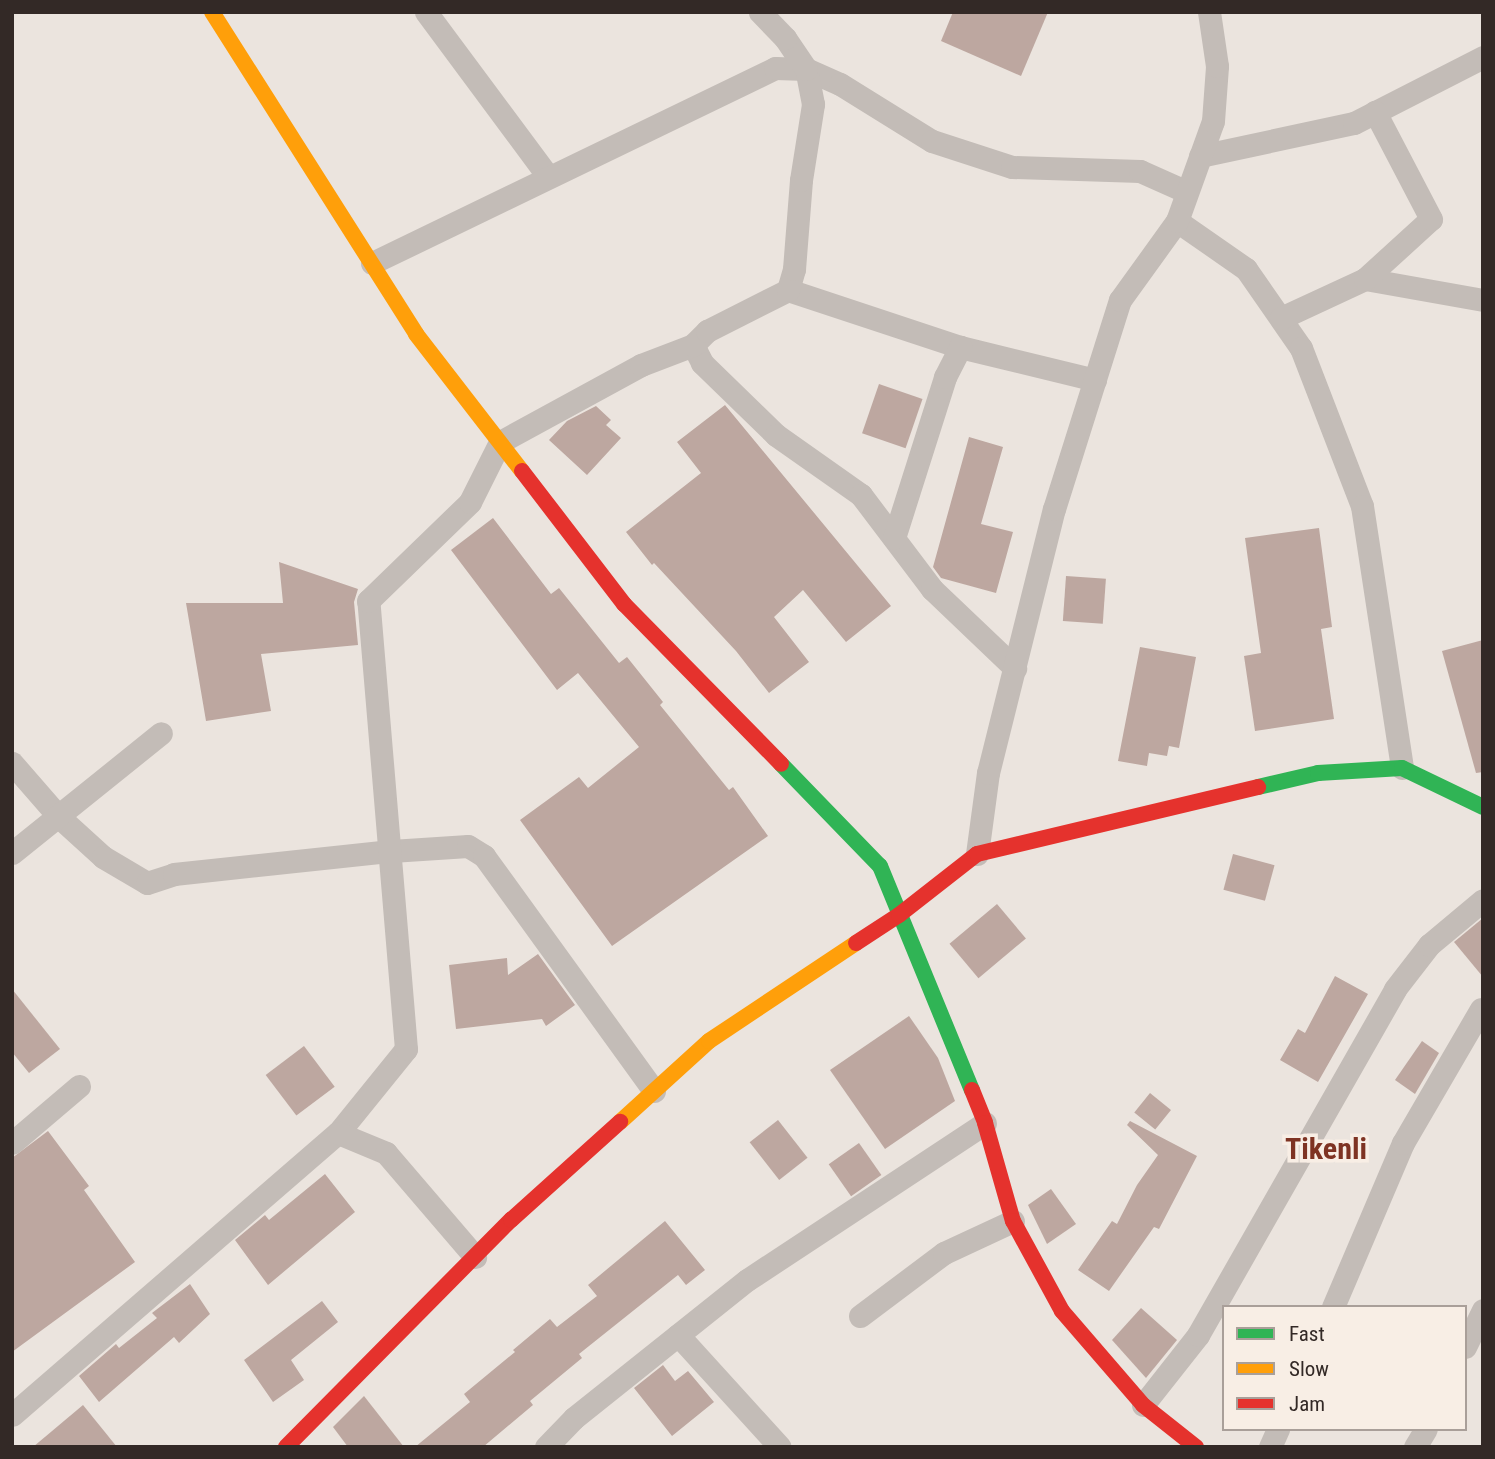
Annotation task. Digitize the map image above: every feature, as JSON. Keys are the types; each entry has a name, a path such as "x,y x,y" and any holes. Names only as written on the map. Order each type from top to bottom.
{"street":[{"path":"212,12 416,334 624,604 880,866 985,1123 1013,1220 1062,1311 1143,1405 1196,1447"},
{"path":"426,12 548,176"},
{"path":"12,1415 338,1133 406,1049 368,601 470,502 501,443 641,365 693,345 707,331 788,289 794,269 801,180 813,104 806,69 785,38 760,12"},
{"path":"977,854 988,773 1054,509 1120,300 1177,221 1213,121 1217,66 1209,12"},
{"path":"1199,156 1354,123 1483,57"},
{"path":"372,263 775,68 806,69 840,84 932,141 1012,167 1140,171 1187,192"},
{"path":"1281,318 1365,279 1431,219 1375,112"},
{"path":"1177,221 1246,269 1301,348 1362,506 1402,768"},
{"path":"1365,279 1483,300"},
{"path":"788,289 960,347 1095,380"},
{"path":"693,345 702,363 776,435 861,495 932,589 1015,668"},
{"path":"894,538 945,377 960,347"},
{"path":"12,853 161,733"},
{"path":"12,764 58,816 103,857 147,883 174,874 391,851 468,846 484,856 654,1091"},
{"path":"286,1447 475,1257 709,1041 899,915 977,854 1318,773 1402,768 1483,807"},
{"path":"1143,1405 1198,1335 1395,989 1429,946 1483,901"},
{"path":"1335,1305 1403,1143 1481,1009"},
{"path":"12,1143 79,1086"},
{"path":"546,1447 574,1418 747,1280 985,1123"},
{"path":"338,1133 386,1153 475,1257"},
{"path":"860,1316 944,1253 1013,1220"},
{"path":"1467,1343 1483,1310"},
{"path":"678,1335 780,1447"},
{"path":"1270,1447 1277,1431"},
{"path":"1415,1447 1425,1431"}],"building":[{"path":"953,12 1048,12 1021,76 941,41"},
{"path":"879,384 922,399 906,448 862,433"},
{"path":"725,405 891,606 846,642 803,590 774,617 809,662 769,693 736,651 654,563 652,565 626,532 701,473 677,442"},
{"path":"596,406 611,420 606,425 621,438 587,475 549,440 567,421"},
{"path":"969,437 1003,447 981,524 1013,532 996,593 941,578 933,567"},
{"path":"493,518 551,594 559,588 619,663 627,657 663,702 660,705 729,790 733,787 768,836 612,946 520,820 579,777 588,788 639,747 578,673 557,690 451,550"},
{"path":"1319,528 1332,627 1321,629 1334,719 1255,731 1244,656 1261,653 1245,538"},
{"path":"279,562 358,589 354,602 358,645 261,654 271,711 206,721 186,603 283,603"},
{"path":"1066,576 1106,579 1103,624 1063,621"},
{"path":"1483,640 1483,772 1476,773 1442,651"},
{"path":"1140,647 1196,657 1179,748 1169,746 1167,756 1149,753 1147,766 1118,761"},
{"path":"1233,854 1275,865 1265,901 1223,890"},
{"path":"997,904 1026,938 978,978 950,944"},
{"path":"1483,918 1483,977 1454,942"},
{"path":"538,954 575,1005 546,1026 542,1019 456,1029 449,965 507,958 508,975"},
{"path":"1335,976 1368,994 1318,1082 1280,1060 1298,1029 1305,1033"},
{"path":"12,989 60,1049 29,1073 12,1052"},
{"path":"909,1016 938,1058 955,1101 885,1149 830,1070"},
{"path":"1422,1041 1439,1053 1415,1094 1395,1080"},
{"path":"304,1046 335,1087 296,1116 266,1075"},
{"path":"1150,1093 1171,1110 1155,1129 1134,1112"},
{"path":"778,1120 808,1158 779,1180 750,1142"},
{"path":"1130,1121 1197,1156 1159,1229 1154,1227 1109,1291 1078,1270 1112,1221 1117,1224 1137,1185 1158,1155 1127,1125"},
{"path":"48,1131 89,1186 84,1190 135,1262 12,1352 12,1158"},
{"path":"859,1143 881,1175 851,1196 829,1164"},
{"path":"325,1174 355,1212 268,1285 235,1240 265,1215 269,1220"},
{"path":"1051,1189 1076,1224 1047,1244 1028,1205"},
{"path":"665,1221 705,1270 686,1285 678,1275 579,1354 582,1358 530,1401 533,1405 483,1447 415,1447 470,1402 464,1394 550,1319 557,1327 597,1296 588,1285"},
{"path":"190,1284 210,1314 179,1343 174,1337 99,1402 79,1376 116,1344 119,1348 157,1318 152,1313"},
{"path":"322,1301 338,1322 291,1360 304,1380 273,1402 244,1360"},
{"path":"1141,1308 1177,1340 1146,1378 1112,1340"},
{"path":"663,1365 675,1381 688,1371 714,1402 672,1436 634,1388"},
{"path":"364,1396 404,1447 348,1447 333,1427"},
{"path":"83,1405 117,1447 33,1447"}],"traffic: fast":[{"path":"781,764 880,866 972,1090"},
{"path":"1258,787 1318,773 1402,768 1483,807"}],"traffic: slow":[{"path":"212,12 416,334 522,471"},
{"path":"620,1122 709,1041 856,943"}],"traffic: jam":[{"path":"522,471 624,604 781,764"},
{"path":"856,943 899,915 977,854 1258,787"},
{"path":"972,1090 985,1123 1013,1221 1062,1311 1143,1405 1196,1447"},
{"path":"286,1447 511,1220 620,1122"}],"district":[{"name":"Tikenli","path":"1326,1149"}]}
